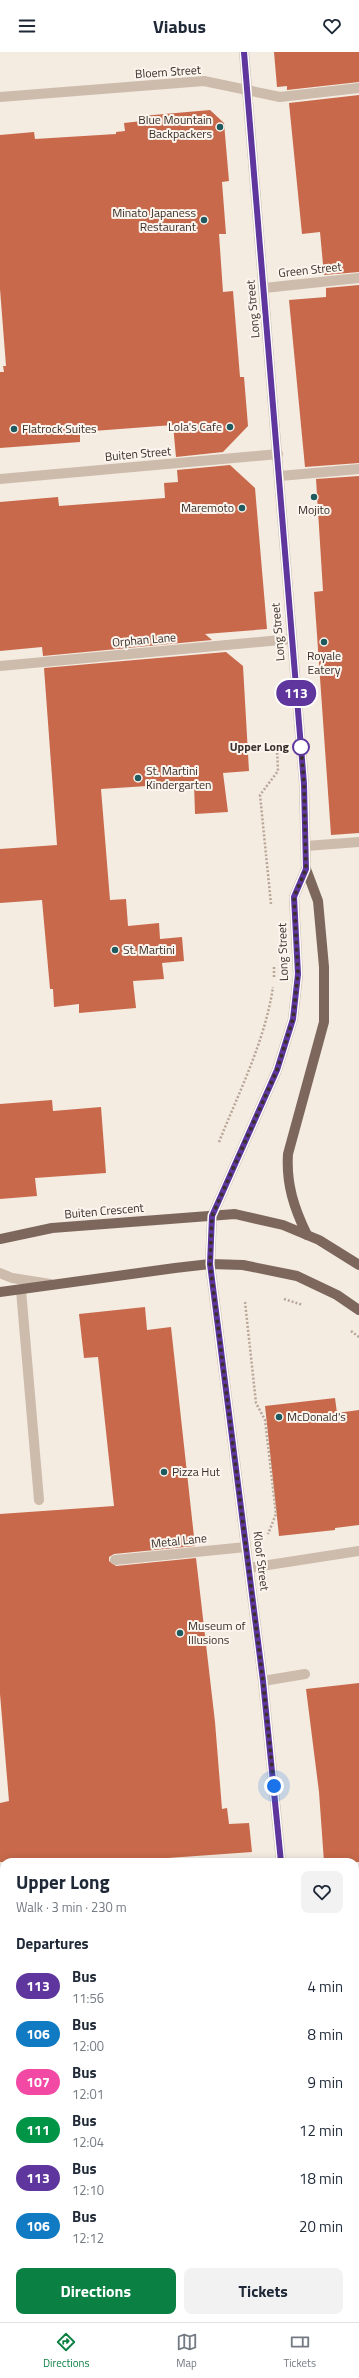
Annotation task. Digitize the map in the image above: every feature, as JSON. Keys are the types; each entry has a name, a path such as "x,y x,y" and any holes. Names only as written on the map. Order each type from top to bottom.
{"main road":[{"path":"306,869 318,901 324,967 324,1022 288,1154 286,1174 297,1214 308,1235"},
{"name":"Buiten Crescent","path":"0,1239 52,1228 235,1214 265,1220 308,1235 319,1240 359,1265"},
{"path":"0,1292 210,1264 244,1265 297,1276 337,1295 359,1310"}],"street":[{"name":"Long Street","path":"212,1216 277,1070 293,1019 298,974 294,897 306,869 304,784 291,639 280,476 244,52"},
{"name":"Bloem Street","path":"0,97 204,81 280,97 359,88"},
{"name":"Green Street","path":"264,288 359,278"},
{"name":"Buiten Street","path":"0,479 278,454"},
{"path":"280,476 359,469"},
{"name":"Orphan Lane","path":"0,666 291,639"},
{"path":"306,846 359,842"},
{"name":"Kloof Street","path":"212,1216 210,1264 263,1681 281,1858"},
{"path":"0,1273 12,1278 58,1285"},
{"path":"21,1290 39,1500"},
{"name":"Metal Lane","path":"115,1560 246,1547"},
{"path":"249,1568 359,1551"},
{"path":"263,1681 305,1674"}],"path":[{"path":"271,910 260,795 278,770 277,748"},
{"path":"216,1149 259,1044 269,1012 274,963"},
{"path":"284,1299 305,1305"},
{"path":"348,1330 359,1337"}],"building":[{"path":"274,52 359,52 359,82 287,90 287,86 277,87"},
{"path":"359,95 359,272 324,275 320,232 302,234 289,103"},
{"path":"210,110 224,123 229,181 222,182 226,234 219,234 223,292 233,291 240,377 244,377 248,426 223,452 176,457 173,425 80,432 80,442 0,448 0,372 4,372 3,366 6,366 0,289 0,135 34,132 35,139 116,134 116,132 125,131 124,123 142,121 142,116"},
{"path":"359,285 359,463 305,467 289,300 326,297 326,288"},
{"path":"230,465 255,488 267,629 205,634 212,640 43,656 42,647 0,651 0,502 58,497 59,506 165,498 164,483 178,482 177,470"},
{"path":"359,476 359,833 331,835 314,592 323,591 316,479"},
{"name":"St. Martini Kindergarten","path":"226,652 243,666 249,771 223,773 228,812 195,814 194,783 101,789 110,900 126,899 128,926 159,923 160,939 182,937 184,961 162,963 164,979 133,981 136,1008 79,1013 79,1004 54,1007 53,989 50,989 42,900 0,903 0,849 57,845 44,668"},
{"path":"52,1100 53,1111 101,1107 106,1173 35,1178 37,1196 0,1199 0,1104"},
{"path":"145,1307 147,1330 171,1327 195,1546 114,1554 109,1557 109,1561 116,1566 196,1558 215,1722 222,1809 227,1808 229,1824 249,1823 252,1852 168,1858 0,1858 0,1803 9,1801 0,1694 0,1514 114,1506 98,1357 84,1358 79,1314"},
{"path":"335,1398 337,1413 359,1410 359,1525 335,1528 335,1530 279,1536 265,1406"},
{"path":"359,1683 359,1858 324,1858 319,1792 306,1689"}],"bus line":[{"name":"113","path":"244,52 304,784 306,869 294,897 298,974 293,1019 277,1070 212,1216 210,1264 263,1681 281,1858"}],"place":[{"name":"Blue Mountain Backpackers","path":"220,127"},
{"name":"Minato Japaness Restaurant","path":"204,220"},
{"name":"Lola's Cafe","path":"230,427"},
{"name":"Flatrock Suites","path":"14,429"},
{"name":"Mojito","path":"314,497"},
{"name":"Maremoto","path":"242,508"},
{"name":"Royale Eatery","path":"324,642"},
{"name":"Upper Long","path":"301,747"},
{"name":"St. Martini Kindergarten","path":"138,778"},
{"name":"St. Martini","path":"115,950"},
{"name":"McDonald's","path":"279,1417"},
{"name":"Pizza Hut","path":"164,1472"},
{"name":"Museum of Illusions","path":"180,1633"}],"route":[{"path":"274,1786 263,1681 210,1264 212,1216 277,1070 293,1019 298,974 294,897 306,869 304,784 301,747"}]}
